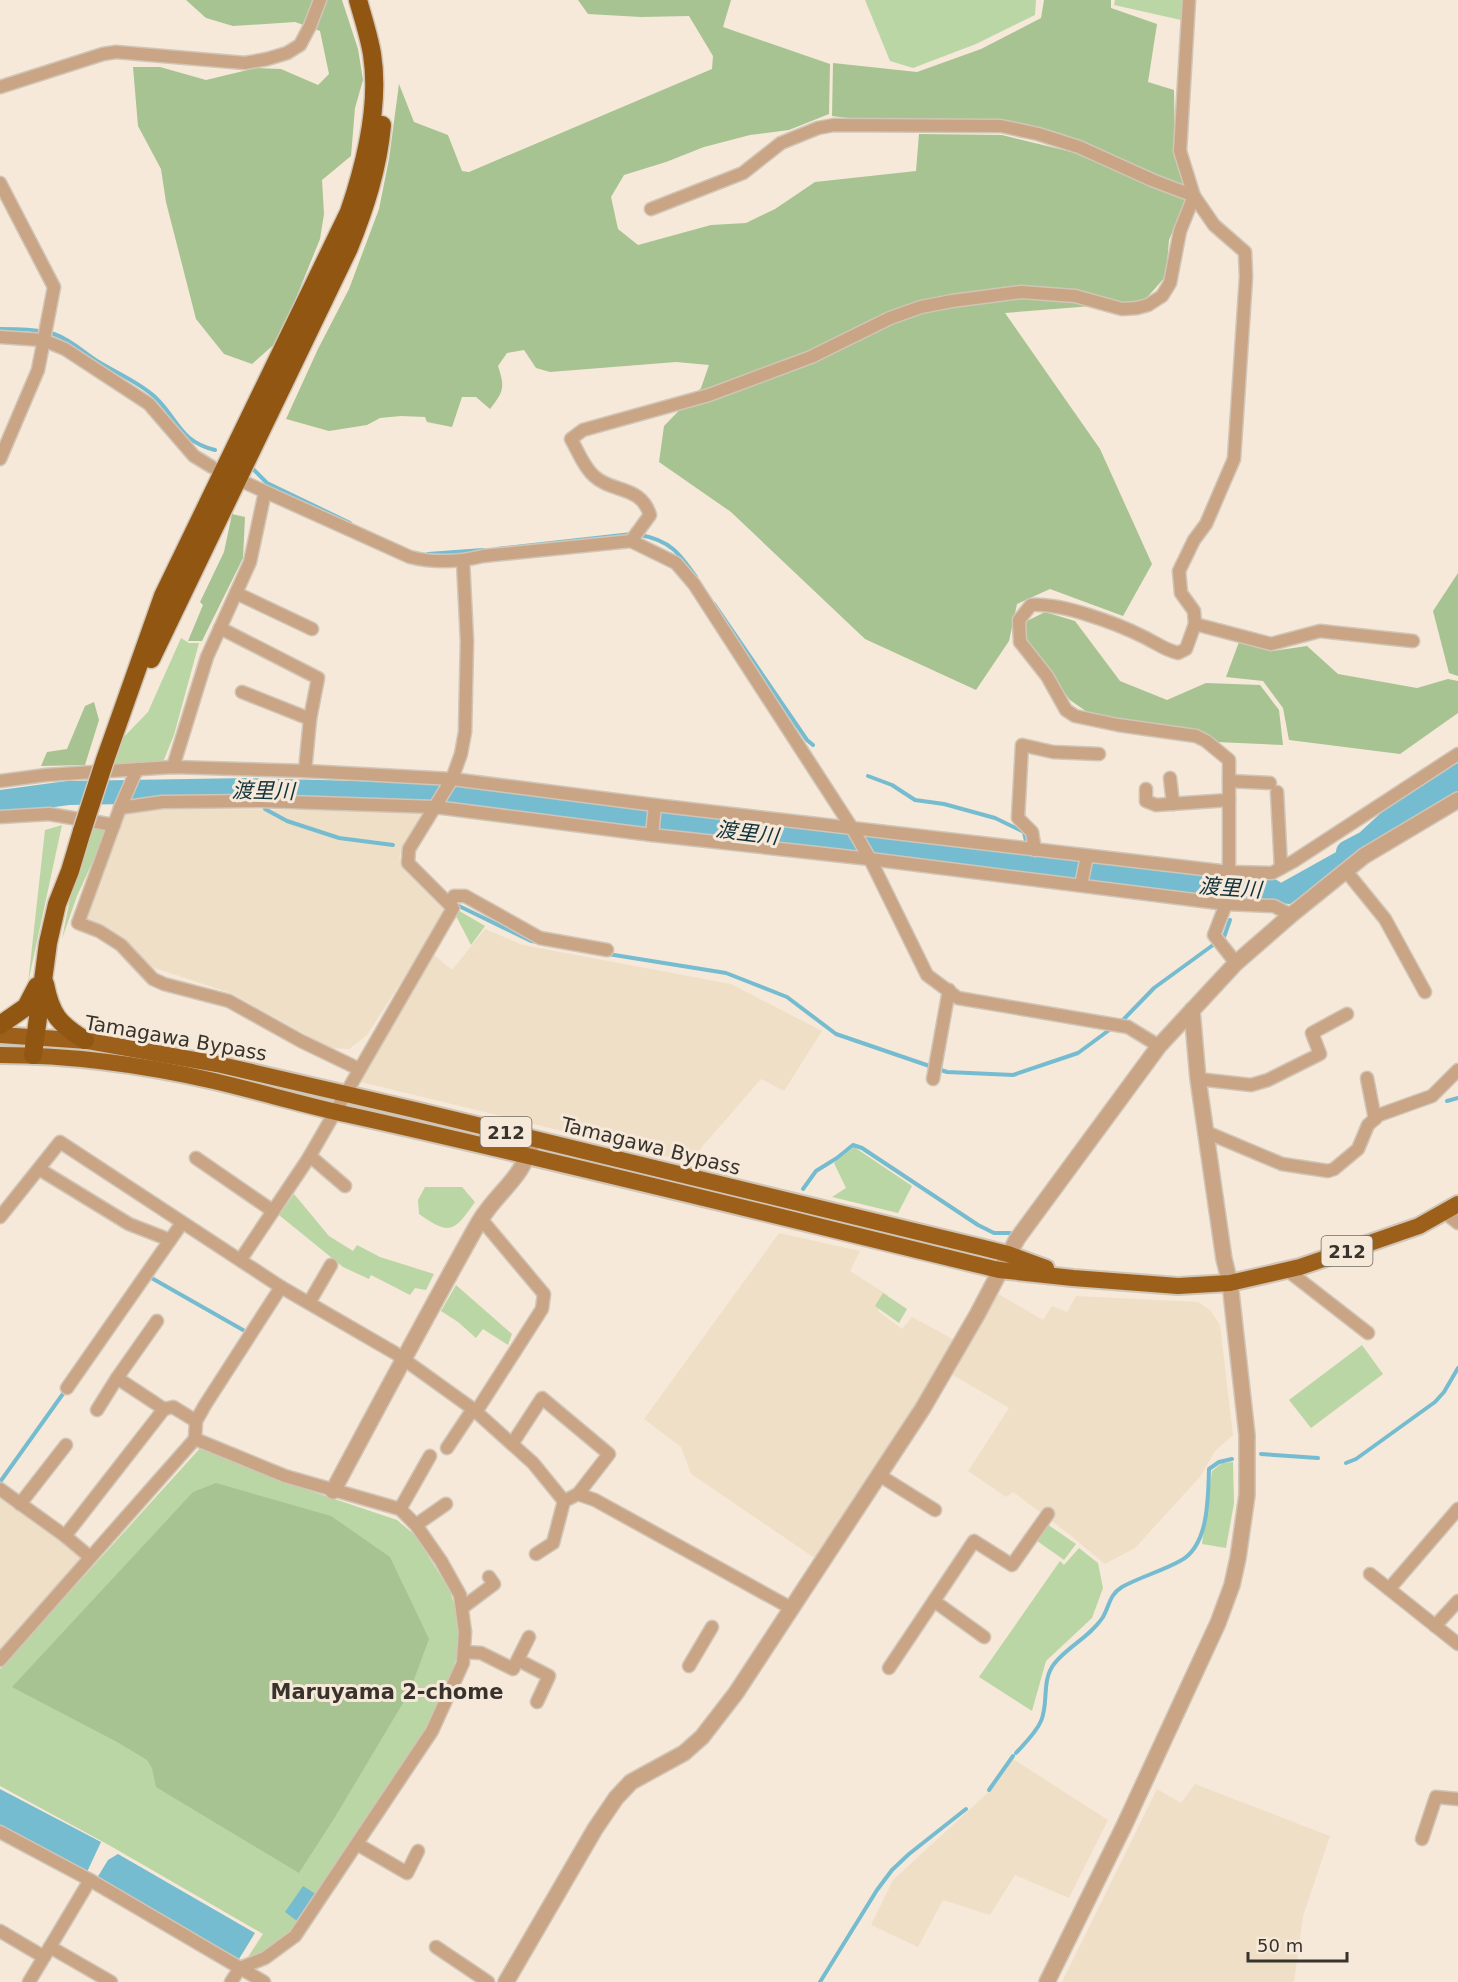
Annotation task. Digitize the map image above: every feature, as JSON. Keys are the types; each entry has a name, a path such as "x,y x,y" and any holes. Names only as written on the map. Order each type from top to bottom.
{"highway":[{"path":"34,1046 43,973 57,904 163,596 349,212 360,178 375,83 372,53 358,0"},
{"path":"115,731 298,356 364,212 375,175 381,133 385,65 371,0"},
{"path":"0,1025 26,1006 43,973"},
{"path":"43,973 49,1003 55,1016 66,1028 85,1040"},
{"name":"Tamagawa Bypass","path":"0,1035 79,1058 212,1081 336,1113 531,1147 1008,1254"},
{"name":"Tamagawa Bypass","path":"0,1055 34,1046 85,1040 218,1064 345,1094 531,1147 999,1270"},
{"name":"212","path":"999,1270 1178,1286 1230,1283 1287,1270 1419,1226 1451,1208"},
{"name":"212","path":"1008,1254 1073,1278"}],"street":[{"path":"0,87 103,54 116,52 245,63 267,59 287,53 300,45 320,0"},
{"path":"1189,0 1180,151 1194,196 1214,225 1245,252 1246,278 1234,459 1206,524 1194,540 1179,571 1181,593 1194,611 1195,624 1186,649 1178,653 1168,651 1145,637 1109,622 1047,604 1031,605 1019,620 1020,642 1047,676 1066,710 1075,716 1118,725 1196,736 1206,741 1229,760 1229,872 1226,904 1214,935 1236,963"},
{"path":"651,209 743,173 781,143 818,128 834,125 1001,126 1038,134 1079,147 1194,196"},
{"path":"0,183 54,287 38,370 0,459"},
{"path":"634,535 650,515 648,508 638,495 598,478 589,471 571,439 583,430 709,395 811,357 890,318 921,307 952,300 1021,292 1075,296 1122,309 1148,305 1162,296 1170,283 1180,231 1194,196"},
{"path":"0,336 44,334 149,404 194,456 212,466"},
{"path":"246,483 410,557 424,561 463,561 483,556 634,535 676,563 694,584 852,828 870,859 927,975 958,998 1128,1027 1159,1046"},
{"path":"173,767 207,657 250,561 265,492"},
{"path":"241,1259 336,1113 359,1069 453,908 408,863 409,849 452,779 461,754 465,732 467,641 463,561"},
{"path":"236,593 312,629"},
{"path":"1195,624 1271,645 1320,631 1413,641"},
{"path":"220,628 318,678 310,719 305,771"},
{"path":"242,692 310,719"},
{"path":"1035,850 1032,832 1018,818 1022,745 1053,752 1099,754"},
{"path":"0,781 46,775 173,767 452,779 1087,856 1229,872 1272,873 1458,754"},
{"path":"137,770 120,808 78,923 99,931 121,945 153,979 229,1001 301,1041 359,1069"},
{"path":"1170,778 1173,804"},
{"path":"1229,781 1273,787 1281,868"},
{"path":"1146,789 1146,801 1156,805 1229,800"},
{"path":"506,1982 595,1829 616,1798 631,1782 684,1753 702,1737 735,1693 923,1408 977,1315 1017,1239 1159,1046 1236,963 1291,915 1364,856 1458,800"},
{"path":"120,808 162,802 260,801 435,807 1226,904 1274,906 1291,915"},
{"path":"652,835 655,805"},
{"path":"0,817 49,814 114,825"},
{"path":"1081,885 1087,856"},
{"path":"1346,871 1384,919 1425,992"},
{"path":"449,904 454,896 465,896 540,938 607,950"},
{"path":"933,1079 949,990"},
{"path":"1047,1982 1124,1826 1218,1623 1232,1585 1238,1558 1247,1495 1247,1435 1230,1283 1224,1259 1197,1079 1192,1010"},
{"path":"1197,1079 1251,1085 1268,1080 1320,1054 1312,1034 1347,1014"},
{"path":"1206,1132 1282,1164 1328,1171 1334,1169 1358,1149 1363,1133 1379,1115 1431,1096 1458,1070"},
{"path":"1367,1078 1375,1119"},
{"path":"0,1218 60,1142 281,1287 404,1359 474,1410 533,1463 564,1501"},
{"path":"333,1491 481,1219 523,1168 531,1147"},
{"path":"310,1156 345,1186"},
{"path":"196,1158 273,1210"},
{"path":"39,1169 129,1224 170,1240"},
{"path":"1451,1208 1458,1223"},
{"path":"447,1448 542,1309 544,1294 481,1219"},
{"path":"67,1388 182,1223"},
{"path":"309,1302 331,1265"},
{"path":"1287,1270 1368,1333"},
{"path":"0,1660 195,1439 196,1421 281,1287"},
{"path":"97,1410 157,1321"},
{"path":"117,1378 164,1409"},
{"path":"512,1444 542,1398 609,1454 578,1494 564,1501 553,1542 536,1554"},
{"path":"65,1536 164,1409 173,1407 196,1421"},
{"path":"195,1439 285,1476 400,1509 416,1525 441,1561 460,1595 465,1632 463,1663 432,1731 357,1844 295,1936 265,1958 240,1968 231,1982"},
{"path":"20,1504 66,1445"},
{"path":"400,1509 430,1456"},
{"path":"879,1475 935,1510"},
{"path":"0,1489 90,1557"},
{"path":"578,1494 595,1500 790,1608"},
{"path":"416,1525 446,1504"},
{"path":"1389,1589 1458,1509"},
{"path":"889,1668 974,1541 1012,1565 1048,1514"},
{"path":"1370,1574 1458,1644"},
{"path":"462,1608 494,1584 489,1577"},
{"path":"934,1601 984,1637"},
{"path":"1435,1626 1458,1601"},
{"path":"689,1666 712,1627"},
{"path":"464,1652 481,1653 513,1669 529,1637"},
{"path":"518,1660 549,1676 537,1702"},
{"path":"1422,1839 1436,1797 1458,1799"},
{"path":"0,1832 90,1880 264,1982"},
{"path":"357,1844 407,1873 418,1851"},
{"path":"29,1982 90,1880"},
{"path":"0,1931 111,1982"},
{"path":"436,1947 488,1982"}],"shaded area":[{"path":"163,808 425,812 399,857 444,908 419,954 367,1035 349,1049 330,1048 233,994 149,966 124,939 87,918 126,812"},
{"path":"485,929 523,945 731,984 822,1031 784,1091 761,1079 689,1162 357,1081 432,953 452,970"},
{"path":"779,1233 860,1251 850,1271 888,1295 878,1311 902,1329 912,1317 956,1341 927,1386 920,1405 819,1561 691,1474 681,1447 644,1419"},
{"path":"995,1292 1043,1320 1052,1306 1067,1312 1076,1296 1198,1302 1210,1310 1220,1325 1233,1435 1215,1451 1200,1477 1135,1548 1105,1564 1013,1492 1006,1497 968,1471 1009,1408 948,1372"},
{"path":"0,1493 83,1556 0,1652"},
{"path":"1013,1759 1108,1820 1069,1898 1015,1875 990,1915 943,1900 918,1947 871,1925 893,1880 993,1788"},
{"path":"1195,1784 1330,1836 1303,1916 1294,1982 1062,1982 1157,1789 1181,1803"}],"green space":[{"path":"186,0 342,0 358,49 363,80 355,108 351,156 322,180 324,214 320,239 279,340 252,364 224,354 196,319 166,202 161,169 138,126 133,67 160,67 206,80 256,68 281,69 318,85 329,74 320,31 295,22 233,26 206,18"},
{"path":"578,0 731,0 723,27 830,64 829,114 789,130 750,135 704,147 624,175 611,197 618,229 638,245 711,225 746,223 775,209 815,182 916,171 919,134 1002,135 1072,152 1186,200 1169,240 1166,276 1143,302 1005,313 1100,449 1152,564 1123,616 1050,589 1017,604 1009,641 976,690 865,639 731,512 659,462 664,426 701,388 709,365 676,362 550,372 536,368 524,350 507,353 498,366 502,389 490,409 476,397 462,397 452,427 427,422 425,417 401,416 380,418 367,425 329,431 286,419 349,289 379,209 389,159 399,84 414,122 448,135 462,171 469,172 712,69 713,56 689,16 641,17 588,14"},
{"path":"865,0 1036,0 1035,15 976,44 913,68 890,61"},
{"path":"1044,0 1111,0 1111,8 1157,24 1148,82 1174,90 1175,153 1185,187 1083,141 1050,130 999,119 864,120 832,116 833,63 917,72 981,49 1041,18"},
{"path":"1115,0 1183,0 1181,20 1114,5"},
{"path":"232,514 245,517 243,558 202,641 188,641 203,605 200,602 224,552"},
{"path":"1458,573 1458,676 1449,673 1433,611"},
{"path":"1045,612 1075,621 1120,681 1167,700 1206,683 1260,685 1279,710 1283,745 1217,742 1193,729 1123,723 1090,714 1070,700 1028,646 1023,623"},
{"path":"181,638 189,643 199,643 174,735 163,762 112,764 119,742 148,712"},
{"path":"1239,642 1273,651 1307,646 1338,674 1417,688 1448,679 1458,681 1458,713 1400,754 1289,740 1283,708 1263,681 1226,677"},
{"path":"94,702 99,720 85,765 41,766 47,752 67,749 85,706"},
{"path":"62,825 28,983 45,830"},
{"path":"92,825 104,829 104,837 77,896 62,939 73,883"},
{"path":"456,909 485,926 471,945 454,912"},
{"path":"854,1147 912,1186 898,1213 832,1197 846,1188 834,1163"},
{"path":"425,1187 462,1187 475,1202 456,1225 451,1228 438,1226 419,1214 418,1200"},
{"path":"294,1194 329,1236 353,1251 357,1245 380,1257 434,1274 426,1290 415,1288 410,1295 371,1275 369,1279 343,1267 279,1215"},
{"path":"456,1285 512,1334 508,1345 483,1329 476,1338 441,1311"},
{"path":"883,1293 907,1309 899,1323 875,1306"},
{"path":"1362,1345 1383,1374 1311,1428 1289,1400"},
{"path":"202,1446 281,1481 397,1520 416,1536 450,1591 458,1617 459,1651 447,1685 424,1733 292,1934 265,1954 246,1960 263,1934 107,1844 0,1786 0,1669"},
{"path":"1233,1462 1234,1503 1226,1548 1202,1544 1212,1471 1222,1463"},
{"path":"216,1483 331,1516 390,1557 429,1639 409,1693 299,1873 156,1787 152,1768 147,1760 12,1687 193,1492"},
{"path":"1044,1522 1076,1544 1064,1560 1033,1538"},
{"path":"1079,1548 1098,1563 1103,1588 1092,1618 1046,1661 1032,1711 979,1677 1060,1561 1064,1565"}],"water":[{"path":"1458,767 1458,794 1387,837 1376,819"},
{"path":"1372,832 1379,843 1290,904 1240,901 1240,883 1277,885"},
{"path":"0,1789 101,1842 87,1872 0,1825"},
{"path":"118,1854 255,1933 239,1959 97,1878 108,1860"},
{"path":"303,1886 319,1896 301,1924 285,1912"}],"waterway":[{"path":"0,329 41,331 66,339 97,361 149,392 180,429 194,441 215,450"},
{"path":"253,469 267,483 350,523"},
{"path":"497,549 632,534"},
{"path":"640,535 667,544 685,561 696,577"},
{"path":"428,554 483,550"},
{"path":"714,604 807,740 813,745"},
{"name":"渡里川","path":"1348,852 1367,842 1394,817 1458,775"},
{"path":"868,776 892,785 915,800 944,804 995,818 1024,832 1026,841"},
{"name":"渡里川","path":"0,802 68,793 248,790 433,795 1251,892 1272,891"},
{"path":"265,809 287,821 339,838 393,845"},
{"path":"459,906 531,941 538,942"},
{"path":"1121,1022 1154,988 1224,937 1230,920"},
{"path":"608,954 726,973 787,997 836,1034 947,1072 1013,1075 1078,1053 1112,1028"},
{"path":"1447,1101 1458,1098"},
{"path":"803,1189 816,1171 853,1145 862,1148 978,1225 994,1233 1010,1233"},
{"path":"148,1276 243,1330"},
{"path":"1346,1463 1356,1459 1435,1402 1444,1392 1458,1368"},
{"path":"0,1482 65,1391"},
{"path":"1261,1454 1318,1458"},
{"path":"1016,1753 1041,1721 1045,1707 1046,1685 1054,1664 1098,1624 1118,1590 1129,1583 1173,1565 1190,1554 1202,1533 1205,1520 1209,1469 1219,1462 1232,1459"},
{"path":"989,1790 1013,1756"},
{"path":"820,1982 877,1890 892,1870 966,1809"}],"district":[{"name":"Maruyama 2-chome","path":"387,1692"}]}
